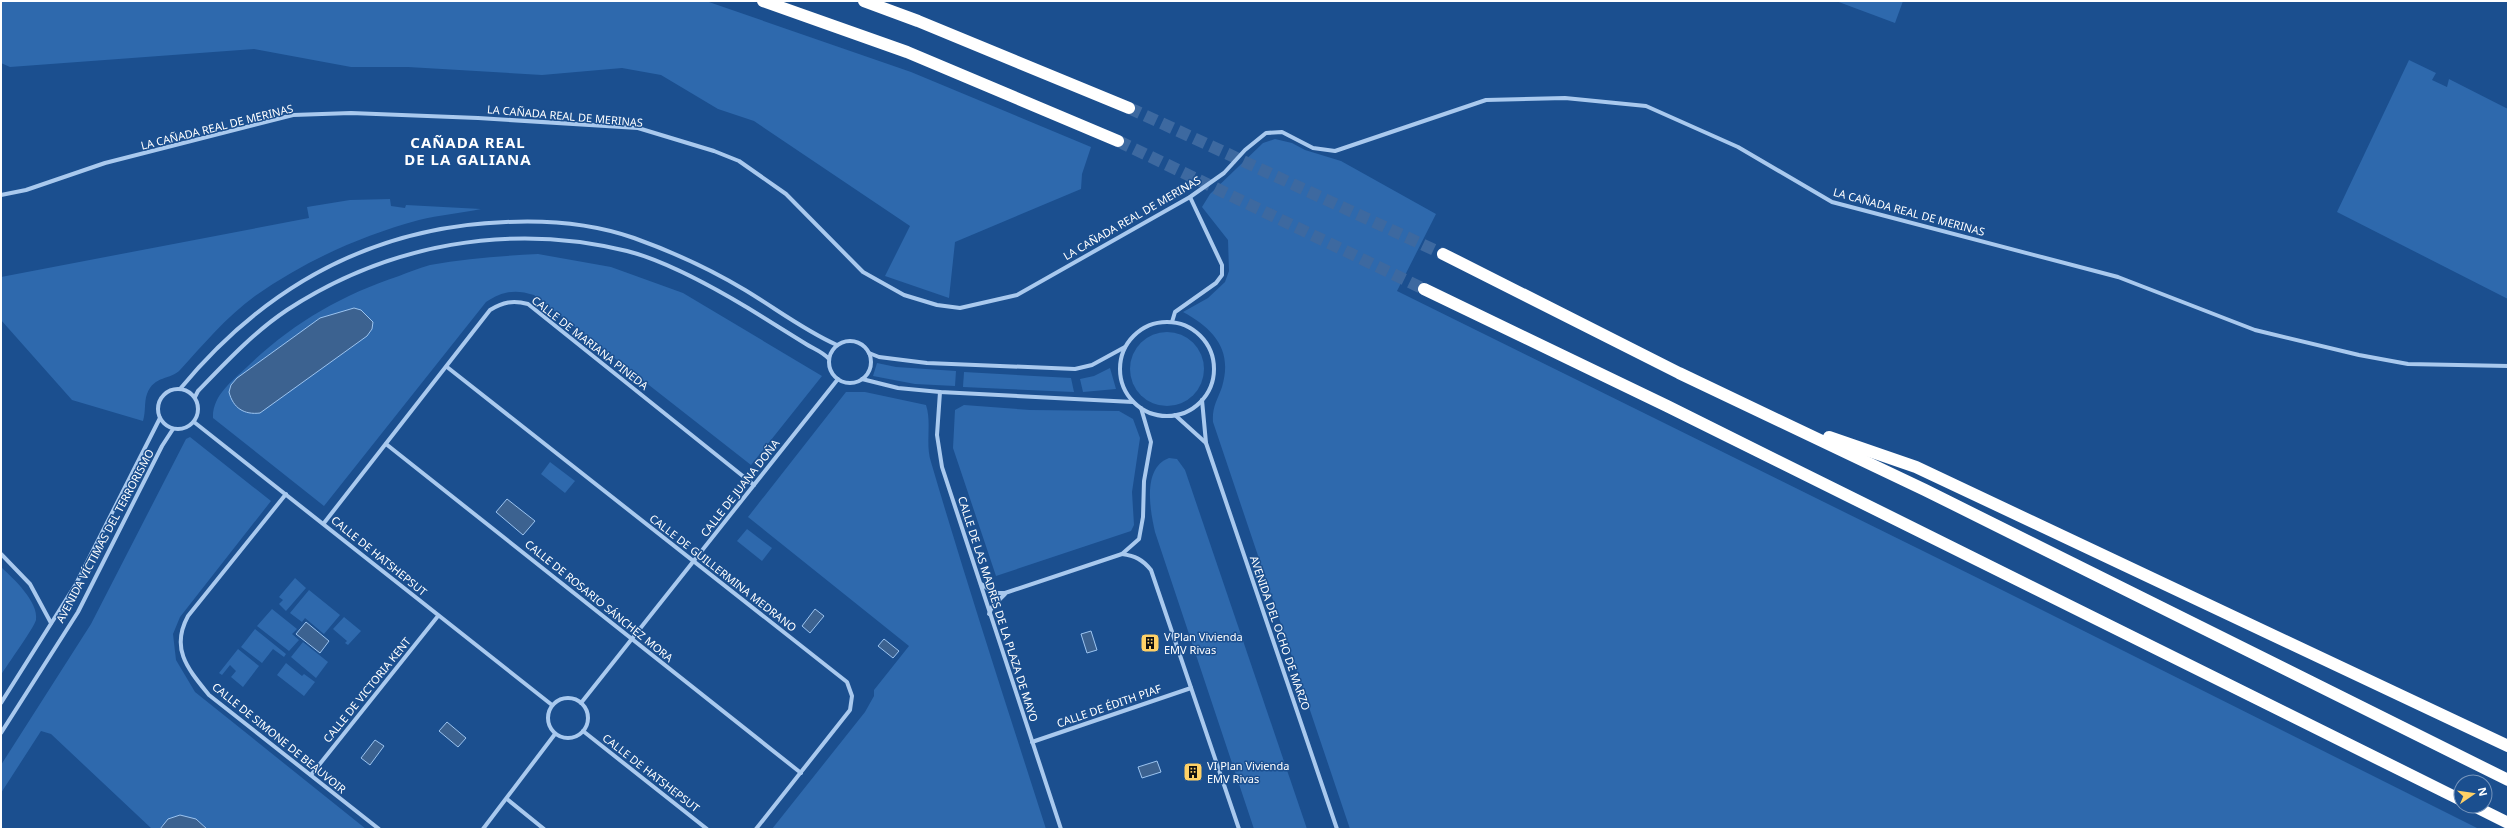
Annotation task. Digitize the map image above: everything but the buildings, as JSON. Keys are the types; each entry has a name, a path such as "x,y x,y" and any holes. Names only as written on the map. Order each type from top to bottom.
{"highway":[{"path":"763,1 906,52 1118,141"},
{"path":"864,1 918,21 1129,108"},
{"path":"1443,254 1776,420 1925,490 2508,780"},
{"path":"1424,289 1660,402 2453,796"},
{"path":"1776,420 1916,467 2508,746"},
{"path":"2490,814 2508,823"}],"street":[{"name":"LA CAÑADA REAL DE MERINAS","path":"1,195 26,190 105,163 293,115 351,113 391,114 638,128 714,151 739,161 786,194 863,272 904,295 937,305 960,308 1017,295 1190,197 1224,173 1245,150 1266,133 1282,132 1313,148 1335,151 1486,100 1565,98 1646,106 1738,147 1832,202 2118,276 2255,330 2359,355 2408,364 2508,366"},
{"path":"1172,322 1175,312 1216,283 1222,275 1222,265 1190,197"},
{"path":"180,389 236,329 305,279 378,244 426,230 490,222 530,221 581,225 633,237 712,271 837,345"},
{"path":"195,397 198,391 247,341 286,310 341,279 385,261 430,247 491,239 537,239 628,251 706,283 829,359"},
{"name":"CALLE DE MARIANA PINEDA","path":"324,523 490,310 500,304 515,300 528,304 754,485"},
{"path":"1158,322 1172,322 1192,329 1204,340 1211,354 1214,375 1211,385 1202,400 1188,411 1175,415 1161,416 1141,408 1133,402 1127,394 1120,375 1120,365 1125,347 1133,335 1145,327 1158,322"},
{"path":"862,379 871,366 869,353 862,344 856,342 850,341 837,345 829,359 831,370 838,379 850,383 862,379 898,388 940,392 1133,402"},
{"path":"869,353 879,357 927,362 1075,369 1092,365 1125,347"},
{"name":"CALLE DE GUILLERMINA MEDRANO","path":"446,367 847,682 851,689 852,703 850,710 756,829"},
{"name":"CALLE DE JUANA DOÑA","path":"581,703 838,379"},
{"path":"174,389 186,390 195,397 199,410 194,422 184,429 173,429 160,418 158,406 164,395 174,389"},
{"name":"CALLE DE LAS MADRES DE LA PLAZA DE MAYO","path":"940,392 937,435 938,452 981,584 989,614 1061,829"},
{"name":"AVENIDA DEL OCHO DE MARZO","path":"1202,400 1206,443 1337,829"},
{"path":"981,584 995,593 1005,594 1122,554 1139,539 1141,532 1144,481 1150,442 1141,408"},
{"name":"AVENIDA DEL OCHO DE MARZO","path":"1175,415 1206,443"},
{"name":"AVENIDA VÍCTIMAS DEL TERRORISMO","path":"1,702 76,584 160,418"},
{"name":"CALLE DE HATSHEPSUT","path":"194,422 324,523 438,616 552,705"},
{"name":"AVENIDA VÍCTIMAS DEL TERRORISMO","path":"1,733 78,612 162,446 173,429"},
{"name":"CALLE DE ROSARIO SÁNCHEZ MORA","path":"386,444 800,773"},
{"name":"CALLE DE SIMONE DE BEAUVOIR","path":"286,494 188,616 181,632 181,652 195,678 208,694 379,829"},
{"path":"1,554 30,584 51,623"},
{"path":"1122,554 1135,556 1144,561 1151,570 1239,829"},
{"path":"989,614 992,607 1005,594"},
{"name":"CALLE DE VICTORIA KENT","path":"310,774 438,616"},
{"name":"CALLE DE ÉDITH PIAF","path":"1032,742 1191,688"},
{"path":"563,698 576,699 581,703 588,714 587,726 583,731 573,738 567,739 555,734 548,723 547,717 552,705 563,698"},
{"name":"CALLE DE HATSHEPSUT","path":"583,731 707,829"},
{"path":"483,829 555,734"},
{"path":"507,799 544,829"}],"shaded area":[{"path":"1,1 706,1 911,72 1091,147 1082,174 1081,189 955,242 949,298 885,276 910,226 754,121 718,109 661,75 622,68 542,75 408,67 351,67 254,49 10,67 1,63"},
{"path":"1836,1 1903,1 1895,23"},
{"path":"2409,60 2436,73 2432,80 2447,87 2449,79 2508,109 2508,299 2337,212"},
{"path":"1275,139 1292,143 1305,150 1341,161 1436,214 1397,291 2004,591 2479,829 1350,829 1213,422 1214,408 1225,374 1223,351 1212,333 1183,312 1208,298 1225,282 1229,271 1228,240 1202,207 1210,194 1263,143"},
{"path":"390,199 391,206 405,208 406,205 481,209 419,220 397,226 334,251 274,283 234,313 180,370 158,381 150,388 146,397 143,421 72,400 1,320 1,277 309,218 307,207 350,200"},
{"path":"538,254 611,267 683,293 822,376 751,465 534,295 521,292 509,292 498,295 486,302 324,506 213,418 219,396 235,378 263,352 281,338 317,313 337,302 357,292 430,265 470,259"},
{"path":"354,308 361,310 373,322 372,329 367,336 260,413 249,413 236,406 229,392 231,385 237,378 320,318"},
{"path":"1167,332 1188,338 1198,348 1204,369 1198,390 1188,400 1167,406 1146,400 1136,390 1130,369 1136,348 1146,338"},
{"path":"877,363 896,367 956,371 955,386 915,384 873,376"},
{"path":"1110,368 1116,389 1083,392 1080,379 1094,376"},
{"path":"964,372 1071,378 1074,392 963,387"},
{"path":"846,392 865,392 926,405 928,412 929,455 973,600 1046,829 772,829 865,712 874,696 874,690 909,646 748,517"},
{"path":"964,405 1030,410 1119,411 1133,419 1140,438 1132,492 1134,525 1131,531 996,576 953,448 955,410"},
{"path":"190,437 271,501 180,617 173,634 176,660 195,692 366,829 207,829 203,825 162,825 160,829 152,829 51,734 41,731 1,793 1,765 91,624 186,439"},
{"path":"1169,458 1177,459 1185,470 1307,829 1254,829 1155,532 1150,502 1151,480 1160,463"},
{"path":"550,462 575,481 565,493 541,474"},
{"path":"507,499 535,521 523,535 496,512"},
{"path":"747,529 772,548 762,561 737,541"},
{"path":"1,567 18,584 29,598 36,613 36,620 26,638 1,675"},
{"path":"295,578 306,588 286,611 279,604 283,600 279,597"},
{"path":"309,590 340,615 324,634 305,618 302,622 290,613"},
{"path":"272,609 297,629 292,634 299,640 289,651 257,626"},
{"path":"815,609 824,616 810,633 802,626"},
{"path":"344,617 361,631 348,645 345,643 347,641 333,629"},
{"path":"306,622 329,641 320,653 296,634"},
{"path":"255,629 286,654 284,657 273,649 262,663 241,647"},
{"path":"1091,631 1097,650 1087,653 1081,634"},
{"path":"884,639 899,651 893,658 878,646"},
{"path":"303,642 328,662 316,678 291,657"},
{"path":"238,649 259,666 243,687 231,677 236,671 230,665 222,675 219,673"},
{"path":"286,663 302,676 304,674 315,682 304,696 277,675"},
{"path":"447,722 466,738 458,747 439,731"},
{"path":"375,740 384,746 370,765 361,758"},
{"path":"1157,761 1161,772 1142,778 1138,767"},
{"path":"180,815 196,819 207,829 160,829 168,819"}],"tunnel":[{"path":"1129,108 1443,254"},
{"path":"1118,141 1424,289"}],"place":[{"name":"V Plan Vivienda EMV Rivas","path":"1150,643"},
{"name":"VI Plan Vivienda EMV Rivas","path":"1193,772"}],"district":[{"name":"CAÑADA REAL DE LA GALIANA","path":"468,152"}]}
